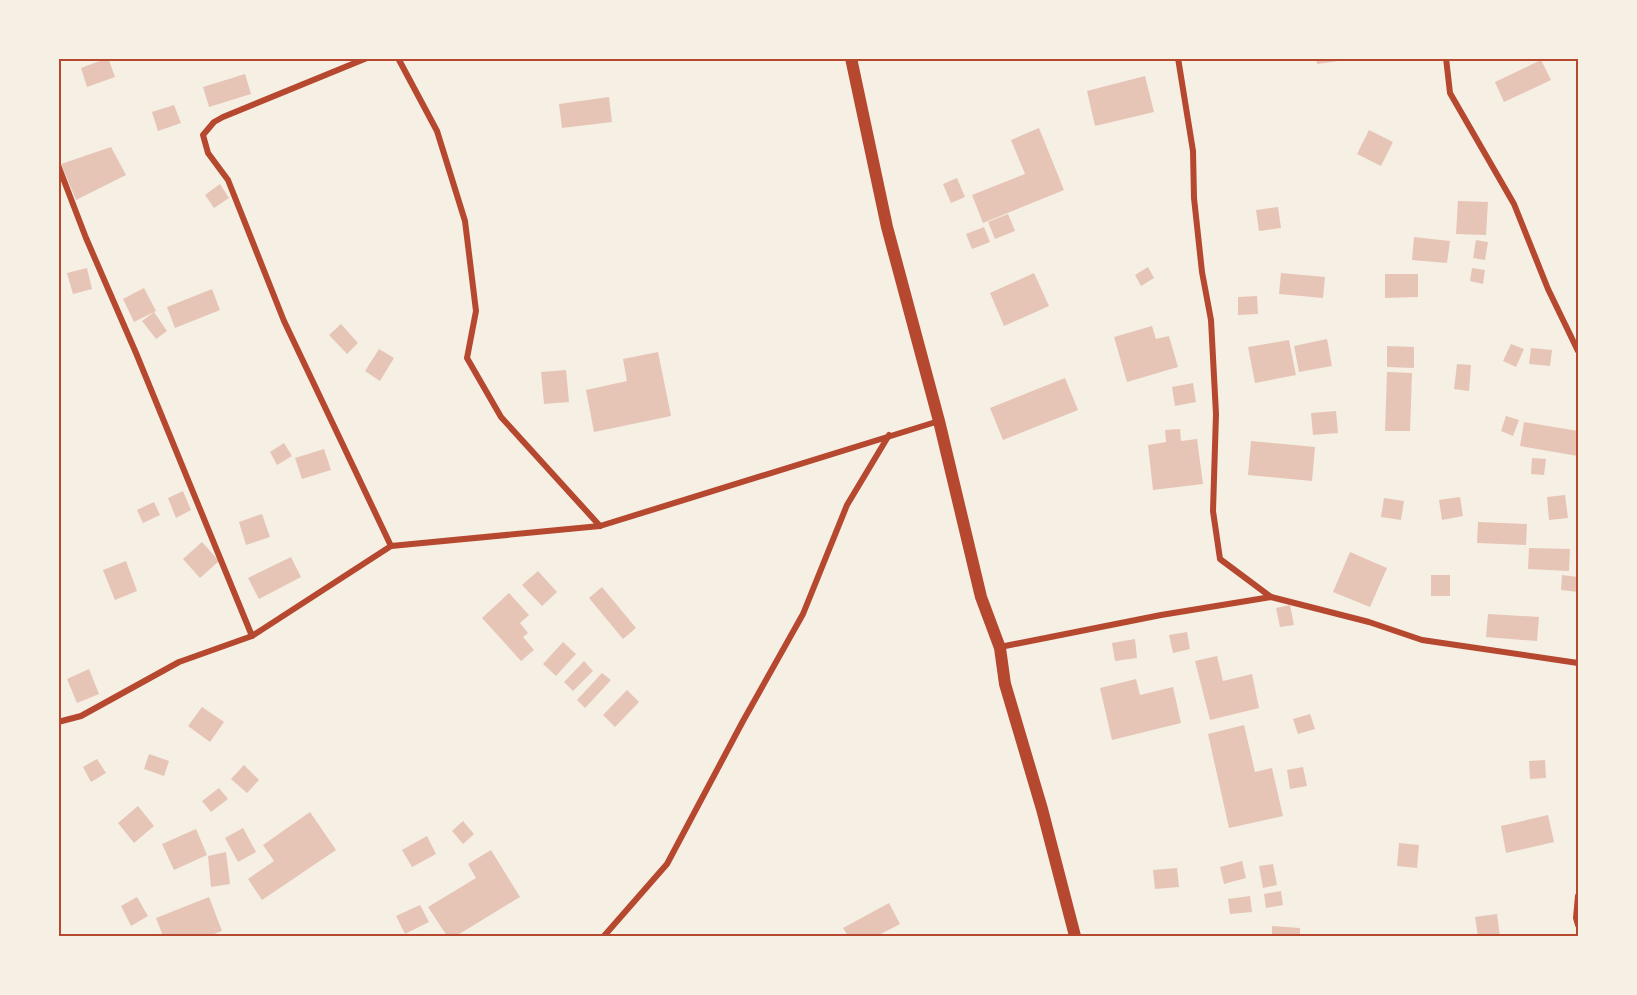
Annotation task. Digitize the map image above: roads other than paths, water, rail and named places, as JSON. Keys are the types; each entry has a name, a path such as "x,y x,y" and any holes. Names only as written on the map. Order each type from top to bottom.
{"main road":[{"path":"851,58 887,227 939,421 981,597 1000,648 1005,684 1042,809 1075,936"}],"street":[{"path":"367,58 223,117 214,122 203,135 208,153 228,180 284,321 391,546"},
{"path":"398,58 437,131 465,221 477,310 467,358 501,417 600,526"},
{"path":"1178,58 1193,151 1194,198 1202,272 1211,320 1216,414 1213,511 1220,559 1271,597 1369,622 1422,640 1578,663"},
{"path":"1446,58 1450,93 1514,204 1548,289 1578,351"},
{"path":"58,165 86,238 136,353 252,636"},
{"path":"58,722 81,716 179,662 252,636 391,546 600,526 939,421"},
{"path":"604,936 668,864 743,721 803,614 847,505 890,435"},
{"path":"1000,648 1161,615 1271,597"},
{"path":"1578,896 1576,918 1578,925"}]}
